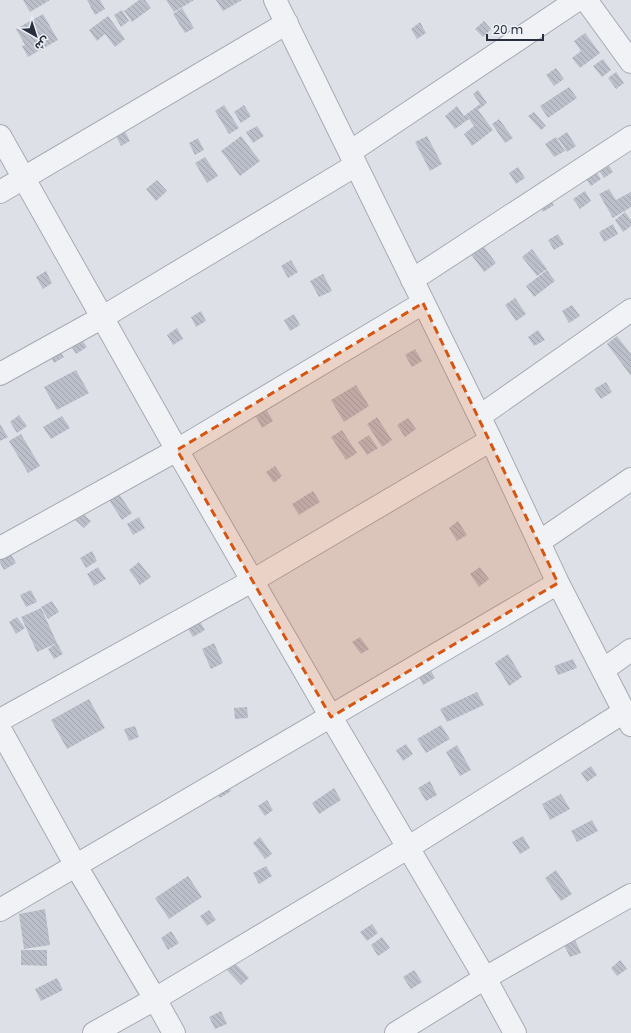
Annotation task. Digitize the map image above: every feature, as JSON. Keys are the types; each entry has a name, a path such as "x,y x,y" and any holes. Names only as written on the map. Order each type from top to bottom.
{"street":[{"path":"94,1033 155,999 409,847 628,719 558,583 492,440 275,0"},
{"path":"0,374 103,317 353,159 577,0"},
{"path":"586,0 631,62"},
{"path":"0,192 287,23"},
{"path":"0,136 252,581 409,847 515,1033"},
{"path":"412,280 631,137"},
{"path":"0,548 177,450 424,303"},
{"path":"480,416 631,310"},
{"path":"0,720 252,581 492,440"},
{"path":"539,542 631,479"},
{"path":"0,910 558,583"},
{"path":"603,670 631,650"},
{"path":"0,729 76,866 174,1033"},
{"path":"396,1033 485,978 631,895"}],"highlighted area":[{"path":"423,303 558,583 331,717 177,450"}],"building":[{"path":"23,0 50,0 30,12"},
{"path":"87,0 100,0 105,9 95,15"},
{"path":"139,0 145,0 151,8 132,22 124,11"},
{"path":"166,0 194,0 174,12"},
{"path":"216,0 242,0 223,11"},
{"path":"182,8 194,28 185,33 173,14"},
{"path":"122,10 129,21 121,27 114,15"},
{"path":"43,14 58,40 28,57 22,46 25,45 16,29"},
{"path":"108,16 125,39 115,47 105,34 97,41 89,30"},
{"path":"484,21 491,29 483,37 475,29"},
{"path":"420,22 426,33 417,39 411,29"},
{"path":"585,33 600,53 580,68 572,58 581,51 574,41"},
{"path":"603,59 611,70 602,77 593,66"},
{"path":"556,68 564,79 554,86 546,75"},
{"path":"616,72 624,83 616,89 608,78"},
{"path":"569,87 577,98 548,118 540,106"},
{"path":"478,90 487,103 478,110 493,130 472,146 464,134 474,126 469,119 455,129 445,116 457,106 464,116 480,104 473,94"},
{"path":"224,105 239,128 229,134 215,111"},
{"path":"244,105 251,116 241,123 234,112"},
{"path":"534,112 546,126 541,130 528,116"},
{"path":"499,119 513,138 505,143 492,124"},
{"path":"122,126 130,141 121,146 114,131"},
{"path":"257,126 264,136 253,143 246,132"},
{"path":"567,132 576,146 567,152 558,138"},
{"path":"241,136 260,161 240,176 221,151"},
{"path":"427,136 442,164 430,171 415,142"},
{"path":"556,137 565,151 554,157 545,144"},
{"path":"198,138 204,150 195,155 189,143"},
{"path":"205,157 218,176 207,183 195,163"},
{"path":"606,161 613,172 604,178 597,168"},
{"path":"518,167 525,178 516,184 509,173"},
{"path":"593,167 601,179 591,186 583,175"},
{"path":"157,180 167,191 156,201 146,189"},
{"path":"609,189 616,200 631,192 631,207 613,218 599,194"},
{"path":"585,191 591,201 580,209 573,199"},
{"path":"548,196 554,205 543,212 538,203"},
{"path":"625,212 631,220 631,226 623,232 615,220"},
{"path":"613,224 618,234 604,242 599,232"},
{"path":"558,234 564,244 554,250 548,240"},
{"path":"482,244 496,263 484,272 470,253"},
{"path":"532,249 547,269 537,276 522,257"},
{"path":"291,260 298,272 288,278 281,266"},
{"path":"547,270 555,281 534,297 526,286"},
{"path":"46,271 52,283 43,289 36,277"},
{"path":"323,274 332,291 319,297 310,281"},
{"path":"515,298 526,314 516,321 505,305"},
{"path":"572,305 580,316 569,323 562,311"},
{"path":"201,311 206,321 196,327 191,317"},
{"path":"294,314 300,325 290,331 284,320"},
{"path":"177,328 183,339 173,345 167,335"},
{"path":"538,330 545,340 534,346 528,337"},
{"path":"79,336 87,347 76,354 69,343"},
{"path":"617,336 631,354 631,376 607,344"},
{"path":"58,348 64,357 54,363 49,354"},
{"path":"415,349 422,361 412,367 405,355"},
{"path":"76,370 89,393 57,410 44,387"},
{"path":"606,382 612,392 601,399 594,389"},
{"path":"356,385 369,406 344,422 331,400"},
{"path":"266,409 273,421 262,428 255,415"},
{"path":"19,415 27,426 17,433 10,422"},
{"path":"62,416 70,428 51,439 43,427"},
{"path":"377,417 392,440 382,447 367,424"},
{"path":"408,418 416,429 405,437 397,425"},
{"path":"0,424 8,437 0,441"},
{"path":"342,430 357,453 346,460 331,437"},
{"path":"21,434 40,466 28,473 9,441"},
{"path":"369,435 378,448 367,455 358,442"},
{"path":"275,466 282,476 274,483 266,472"},
{"path":"313,491 320,502 299,515 292,504"},
{"path":"119,494 132,513 122,520 109,500"},
{"path":"81,512 91,521 84,528 74,519"},
{"path":"139,517 145,528 133,535 127,524"},
{"path":"458,521 467,535 457,541 449,528"},
{"path":"9,551 16,563 4,570 0,563 0,556"},
{"path":"92,551 97,561 86,568 80,558"},
{"path":"139,562 151,577 140,585 129,570"},
{"path":"98,567 106,579 94,586 87,574"},
{"path":"480,567 489,579 479,587 470,574"},
{"path":"31,590 37,602 26,607 20,595"},
{"path":"52,601 59,612 48,619 41,607"},
{"path":"41,608 57,643 37,652 21,617"},
{"path":"17,617 25,628 16,634 9,622"},
{"path":"199,620 205,630 193,637 187,627"},
{"path":"360,637 369,649 361,654 352,642"},
{"path":"57,643 63,654 54,659 48,649"},
{"path":"214,643 223,663 211,669 202,649"},
{"path":"508,654 522,677 509,686 495,663"},
{"path":"573,659 577,668 558,675 554,666"},
{"path":"429,667 435,678 423,685 417,673"},
{"path":"477,692 484,705 447,722 440,709"},
{"path":"89,699 105,728 67,749 51,720"},
{"path":"247,707 248,718 235,719 234,708"},
{"path":"441,725 450,739 426,753 417,739"},
{"path":"135,726 139,737 129,741 124,729"},
{"path":"406,744 413,754 403,761 396,750"},
{"path":"457,745 471,770 460,776 446,752"},
{"path":"591,766 597,775 587,782 581,773"},
{"path":"224,779 231,791 220,798 213,786"},
{"path":"430,781 437,795 426,801 418,788"},
{"path":"334,788 341,800 319,814 312,803"},
{"path":"561,794 570,809 550,820 542,804"},
{"path":"267,800 273,810 265,816 258,806"},
{"path":"592,820 598,831 577,842 571,831"},
{"path":"523,836 530,848 520,854 512,842"},
{"path":"260,837 272,854 265,859 253,843"},
{"path":"266,866 272,876 259,884 253,873"},
{"path":"556,870 572,894 561,901 545,878"},
{"path":"188,876 202,897 169,919 155,898"},
{"path":"45,909 50,945 24,949 19,914"},
{"path":"209,910 216,920 207,926 200,916"},
{"path":"372,924 378,933 367,941 360,932"},
{"path":"171,931 179,943 168,950 161,938"},
{"path":"382,937 390,948 378,956 371,945"},
{"path":"575,940 581,953 570,957 564,945"},
{"path":"21,950 47,950 47,966 21,965"},
{"path":"620,960 627,969 617,976 611,968"},
{"path":"233,961 249,978 241,985 225,968"},
{"path":"414,970 422,982 411,989 403,977"},
{"path":"57,978 63,990 41,1001 35,989"},
{"path":"221,1011 227,1024 215,1029 209,1017"}]}
